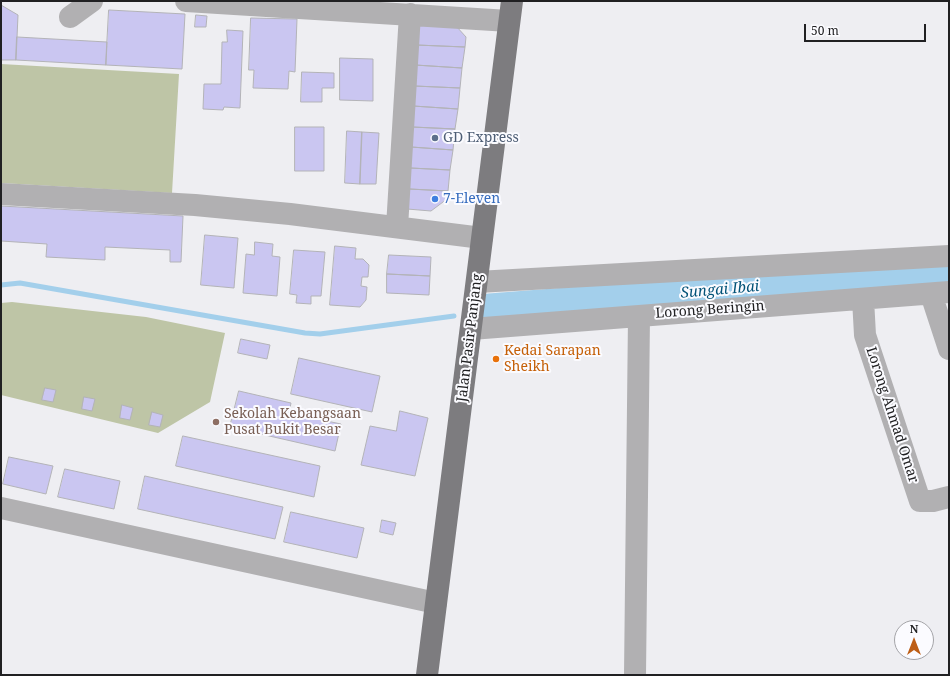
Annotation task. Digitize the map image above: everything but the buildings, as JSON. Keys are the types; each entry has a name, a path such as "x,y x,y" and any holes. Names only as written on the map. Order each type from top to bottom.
{"main road":[{"name":"Jalan Pasir Panjang","path":"427,675 511,11"}],"street":[{"path":"70,17 92,1"},
{"path":"186,1 402,10 511,11"},
{"path":"397,227 402,10"},
{"path":"1,194 195,205 290,214 482,238"},
{"path":"477,282 949,256"},
{"path":"940,293 949,350"},
{"name":"Lorong Beringin","path":"471,328 940,293"},
{"name":"Lorong Ahmad Omar","path":"863,299 865,335 920,501 933,501 949,497"},
{"path":"635,675 639,316"},
{"path":"1,508 436,603"}],"green space":[{"path":"1,64 179,74 172,193 1,183"},
{"path":"12,302 146,317 225,333 210,402 158,433 1,395 1,303"}],"waterway":[{"name":"Sungai Ibai","path":"490,308 949,272"},
{"path":"1,285 20,283 305,333 320,334 454,316"}],"place":[{"name":"GD Express","path":"435,138"},
{"name":"7-Eleven","path":"435,199"},
{"name":"Kedai Sarapan Sheikh","path":"496,359"},
{"name":"Sekolah Kebangsaan Pusat Bukit Besar","path":"216,422"}]}
